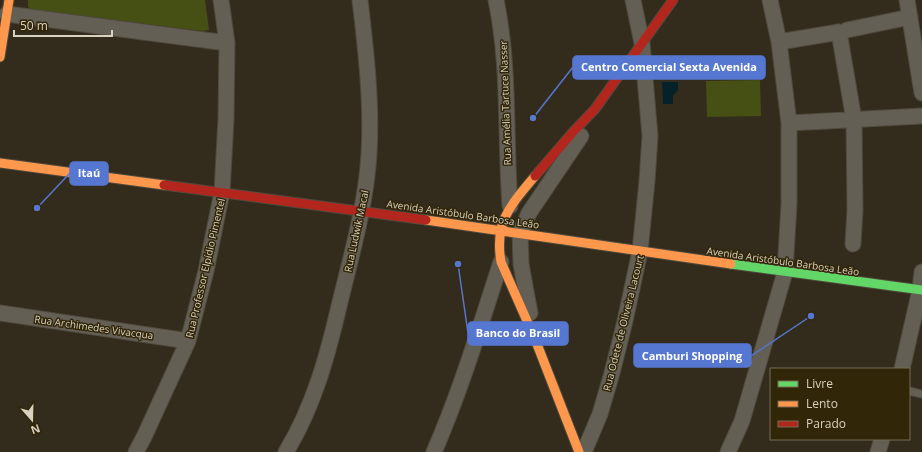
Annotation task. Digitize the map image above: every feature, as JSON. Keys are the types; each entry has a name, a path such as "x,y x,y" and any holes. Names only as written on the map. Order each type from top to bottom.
{"street":[{"name":"Rua Professor Elpídio Pimentel","path":"136,452 188,342 206,271 222,192 226,119 227,43 221,0"},
{"name":"Rua Ludwik Macal","path":"286,452 300,427 320,376 333,333 362,212 369,154 370,112 368,63 360,0"},
{"name":"Rua Amélia Tartuce Nasser","path":"496,0 502,33 504,58 510,206"},
{"name":"Rua Odete de Oliveira Lacourt","path":"584,452 600,414 612,374 640,251 650,136 642,43 633,0"},
{"path":"535,339 521,264 520,233 529,213 580,137 595,109 673,0"},
{"path":"728,452 742,421 785,272 789,204 789,123 779,42 770,0"},
{"path":"907,0 922,93"},
{"path":"0,58 8,7 227,43"},
{"path":"847,30 910,17"},
{"path":"779,42 839,32 854,120 856,210 853,244"},
{"path":"579,452 535,339 501,262 499,251 500,230 510,206 573,132 595,109"},
{"path":"789,123 922,116"},
{"name":"Avenida Aristóbulo Barbosa Leão","path":"0,163 500,230 785,272 921,290"},
{"path":"434,452 450,416 501,262"},
{"path":"902,368 921,290 922,272"},
{"name":"Rua Archimedes Vivacqua","path":"0,313 188,342"},
{"path":"878,452 882,440"}],"lane":[{"path":"910,391 922,394"}],"green space":[{"path":"28,0 205,0 209,30 202,31 29,9"},
{"path":"760,80 761,116 707,117 706,81"}],"water":[{"path":"662,82 678,82 678,90 673,96 673,104 663,104"}],"traffic: fast":[{"path":"731,264 922,290"}],"traffic: slow":[{"path":"0,57 9,0"},
{"path":"0,163 164,185"},
{"path":"535,176 512,205 502,224 499,248 501,262 535,339 579,452"},
{"path":"426,220 731,264"}],"traffic: jam":[{"path":"535,176 595,109 673,0"},
{"path":"164,185 426,220"}],"place":[{"name":"Centro Comercial Sexta Avenida","path":"533,118"},
{"name":"Itaú","path":"37,208"},
{"name":"Banco do Brasil","path":"458,264"},
{"name":"Camburi Shopping","path":"811,316"}]}
